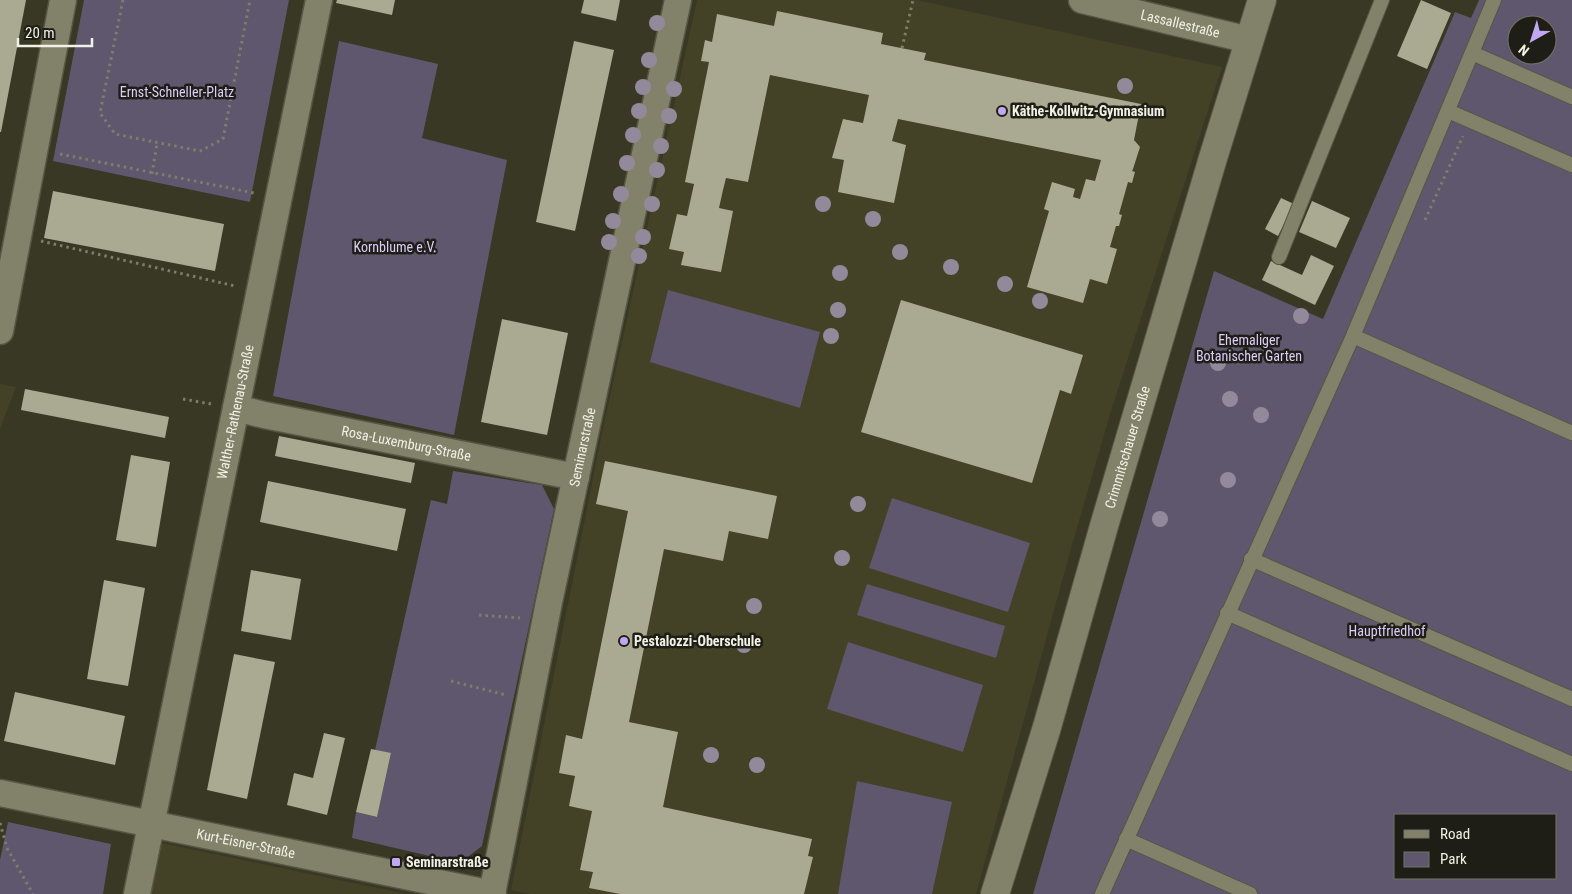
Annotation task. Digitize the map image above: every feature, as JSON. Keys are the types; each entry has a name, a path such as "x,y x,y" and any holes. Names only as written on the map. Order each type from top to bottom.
{"main road":[{"name":"Crimmitschauer Straße","path":"995,894 1047,727 1104,526 1262,0"}],"street":[{"path":"0,331 62,0"},
{"name":"Walther-Rathenau-Straße","path":"137,894 318,0"},
{"name":"Seminarstraße","path":"493,894 549,602 678,0"},
{"name":"Lassallestraße","path":"1082,0 1249,40"},
{"name":"Rosa-Luxemburg-Straße","path":"236,408 576,477"},
{"name":"Kurt-Eisner-Straße","path":"0,793 493,894"}],"lane":[{"path":"1280,257 1382,0"},
{"path":"1102,894 1251,559 1353,336 1494,0"},
{"path":"1472,53 1572,97"},
{"path":"1448,111 1572,165"},
{"path":"1353,336 1572,433"},
{"path":"1251,559 1572,699"},
{"path":"1227,613 1572,764"},
{"path":"1126,839 1250,894"}],"path":[{"path":"123,0 100,113 114,134 200,151 223,139 250,0"},
{"path":"902,48 913,0"},
{"path":"152,174 157,143"},
{"path":"34,149 279,198"},
{"path":"18,236 260,292"},
{"path":"479,614 527,619 549,602"},
{"path":"451,681 511,696"},
{"path":"0,823 7,848 33,894"}],"shaded area":[{"path":"697,0 917,0 1222,67 1111,411 1070,552 976,894 531,894 511,890 602,433"},
{"path":"0,384 16,387 0,429"},
{"path":"162,843 406,894 151,894"}],"green space":[{"name":"Ernst-Schneller-Platz","path":"84,0 289,0 250,202 53,161"},
{"name":"Hauptfriedhof","path":"1479,0 1572,0 1572,894 1033,894 1214,271 1323,319 1455,12 1471,18"},
{"name":"Kornblume e.V.","path":"339,41 438,64 422,138 507,160 454,435 273,396"},
{"path":"668,290 820,332 800,408 650,362"},
{"path":"453,471 542,485 554,509 482,846 460,863 352,838 356,812 377,817 391,754 375,750 431,500 447,504"},
{"path":"892,498 1030,543 1008,612 869,568"},
{"path":"867,584 1005,626 996,658 857,615"},
{"path":"848,642 983,685 963,752 827,709"},
{"path":"857,781 952,802 932,894 838,894"},
{"path":"8,822 111,844 103,894 0,894 0,860"}],"building":[{"path":"0,0 26,0 1,132 0,132"},
{"path":"337,0 395,0 392,15 336,3"},
{"path":"584,0 620,0 616,21 581,13"},
{"path":"1421,0 1451,13 1427,69 1397,56"},
{"name":"Käthe-Kollwitz-Gymnasium","path":"777,11 883,33 881,44 926,53 924,60 1141,104 1134,140 1140,147 1132,171 1135,172 1132,183 1128,182 1119,214 1122,215 1119,226 1116,226 1110,247 1117,249 1107,284 1090,279 1083,303 1027,287 1049,211 1044,209 1052,182 1075,189 1073,197 1080,199 1086,179 1095,181 1101,160 898,119 892,141 906,145 894,203 838,192 844,160 832,158 843,119 863,123 869,95 770,75 748,182 726,178 723,190 719,208 733,211 721,272 681,265 684,252 669,249 677,214 687,216 694,184 685,182 709,62 701,61 705,40 712,42 717,14 774,26"},
{"path":"574,41 614,50 575,231 536,222"},
{"path":"53,191 224,224 215,271 44,238"},
{"path":"1281,198 1294,204 1278,236 1265,229"},
{"path":"1312,201 1350,218 1336,248 1299,232"},
{"path":"1311,255 1334,266 1315,305 1262,280 1271,261 1302,275"},
{"path":"901,300 1083,355 1071,394 1060,390 1032,483 861,432"},
{"path":"502,319 568,333 547,435 481,422"},
{"path":"25,389 169,417 165,438 21,410"},
{"path":"279,436 415,463 411,483 275,456"},
{"path":"131,455 170,462 156,547 116,540"},
{"name":"Pestalozzi-Oberschule","path":"605,461 777,496 768,539 729,531 723,561 664,549 629,722 678,732 663,807 812,839 808,856 813,857 804,894 620,894 589,888 593,872 580,870 592,811 569,806 575,776 559,773 566,735 582,739 628,511 596,504"},
{"path":"268,481 406,509 397,551 260,522"},
{"path":"251,570 301,579 291,640 241,631"},
{"path":"104,580 145,588 128,686 87,679"},
{"path":"234,654 275,662 247,799 207,790"},
{"path":"15,692 125,716 115,765 4,741"},
{"path":"324,733 345,738 327,815 287,805 294,773 313,778"},
{"path":"371,749 391,753 377,817 356,812"}],"place":[{"name":"Käthe-Kollwitz-Gymnasium","path":"1002,111"},
{"name":"Pestalozzi-Oberschule","path":"624,641"},
{"name":"Seminarstraße","path":"396,862"}],"park label":[{"name":"Ehemaliger Botanischer Garten","path":"1249,348"}]}
